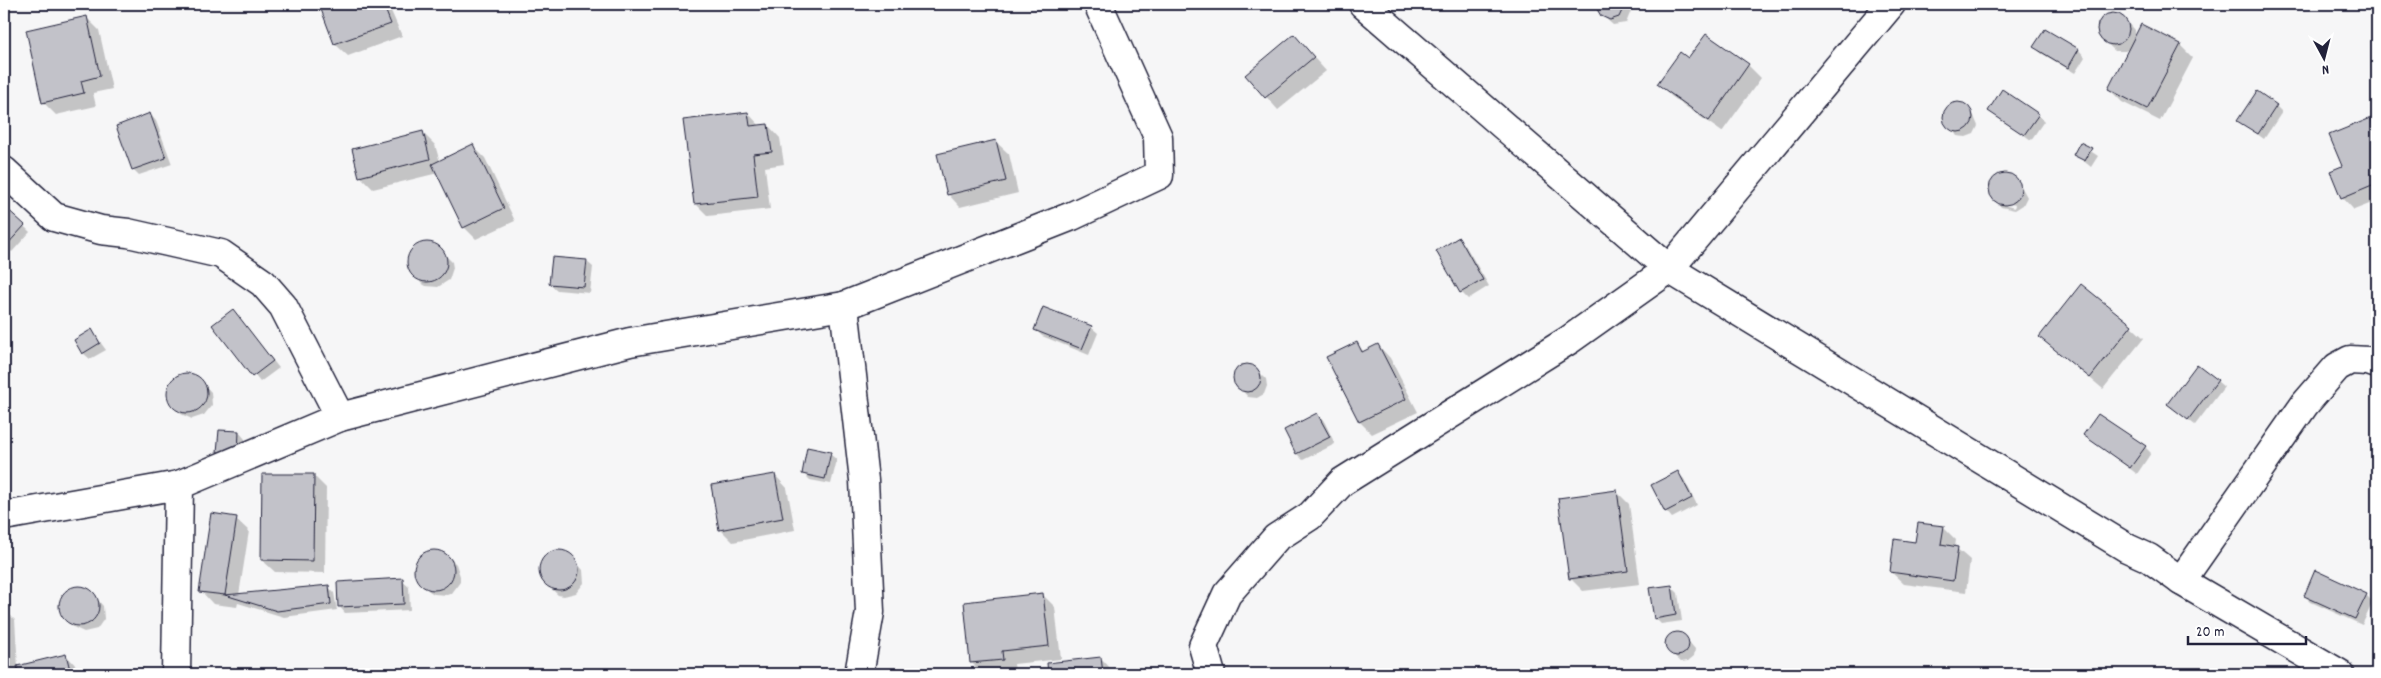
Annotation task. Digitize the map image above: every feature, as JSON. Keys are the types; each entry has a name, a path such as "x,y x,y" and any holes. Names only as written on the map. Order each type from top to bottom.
{"street":[{"path":"4,516 179,485 340,417 630,342 844,306 1072,216 1159,175 1158,137 1098,4"},
{"path":"1362,4 1669,269 2127,548 2149,558 2181,581 2340,674"},
{"path":"1211,674 1203,646 1226,594 1276,538 1310,516 1342,482 1570,340 1669,269 1891,4"},
{"path":"4,171 54,217 101,230 128,233 221,254 263,283 283,306 340,417"},
{"path":"844,306 864,480 870,603 860,674"},
{"path":"2181,581 2305,404 2337,367 2350,360 2368,361 2377,364"},
{"path":"176,674 179,485"}],"building":[{"path":"319,4 383,4 391,24 334,44"},
{"path":"1594,4 1625,4 1619,17 1610,20 1601,16"},
{"path":"2113,13 2125,17 2129,29 2125,41 2113,45 2101,41 2097,29 2101,17"},
{"path":"87,16 100,76 81,81 84,93 42,103 26,30"},
{"path":"2141,24 2181,44 2147,109 2108,89"},
{"path":"2045,29 2079,49 2068,68 2033,47"},
{"path":"1294,34 1314,57 1265,98 1245,75"},
{"path":"1706,34 1749,64 1709,121 1657,84 1680,52 1688,58"},
{"path":"2002,89 2039,114 2024,135 1988,111"},
{"path":"2257,91 2277,105 2258,134 2237,121"},
{"path":"1958,102 1968,107 1973,117 1968,127 1958,132 1948,127 1943,117 1948,107"},
{"path":"748,112 750,126 768,124 772,152 753,154 758,197 694,204 683,120"},
{"path":"150,113 166,158 132,170 116,126"},
{"path":"2371,118 2377,135 2377,183 2341,198 2330,171 2342,166 2329,135"},
{"path":"423,131 430,159 359,177 352,149"},
{"path":"996,140 1006,181 947,195 937,154"},
{"path":"2080,142 2092,148 2085,161 2073,155"},
{"path":"473,144 504,208 463,228 432,164"},
{"path":"2005,173 2011,174 2016,178 2020,183 2020,195 2016,200 2011,204 2005,205 1999,204 1994,200 1990,195 1989,189 1990,183 1994,178 1999,174"},
{"path":"4,206 25,225 5,247 4,246"},
{"path":"1459,237 1483,280 1460,293 1436,251"},
{"path":"423,242 431,242 438,245 444,251 447,262 444,273 438,279 431,282 423,282 416,279 410,273 407,266 407,258 410,251 416,245"},
{"path":"552,257 587,260 584,287 549,284"},
{"path":"2081,284 2132,325 2090,378 2039,337"},
{"path":"1043,307 1092,326 1082,349 1034,330"},
{"path":"233,309 273,361 252,377 212,325"},
{"path":"92,329 100,343 82,354 74,340"},
{"path":"1357,342 1362,352 1378,344 1406,399 1359,422 1326,357"},
{"path":"1247,364 1257,368 1261,378 1257,388 1247,392 1237,388 1233,378 1237,368"},
{"path":"2197,364 2218,380 2188,420 2167,404"},
{"path":"183,373 191,373 198,376 204,382 207,393 204,404 198,410 191,413 183,413 176,410 170,404 167,397 167,389 170,382 176,376"},
{"path":"1317,413 1330,437 1296,454 1284,430"},
{"path":"2098,414 2146,446 2130,468 2083,435"},
{"path":"219,430 239,431 238,454 217,452"},
{"path":"807,447 831,452 825,479 802,474"},
{"path":"1678,471 1692,498 1665,512 1651,485"},
{"path":"262,474 314,474 313,561 261,560"},
{"path":"775,474 783,518 719,530 711,485"},
{"path":"1617,490 1628,571 1569,579 1558,498"},
{"path":"211,513 237,517 225,595 199,592"},
{"path":"1918,523 1944,526 1941,544 1958,547 1953,581 1890,572 1894,539 1915,542"},
{"path":"430,550 438,550 445,553 451,559 454,570 451,581 445,587 438,590 430,590 423,587 417,581 414,574 414,566 417,559 423,553"},
{"path":"555,550 563,550 570,553 576,559 579,570 576,581 570,587 563,590 555,590 548,587 542,581 539,574 539,566 542,559 548,553"},
{"path":"2315,570 2367,594 2355,619 2304,596"},
{"path":"403,578 404,604 338,607 337,582"},
{"path":"329,585 331,604 277,611 225,595"},
{"path":"1672,585 1676,615 1654,619 1649,588"},
{"path":"75,586 83,586 90,589 96,595 99,606 96,617 90,623 83,626 75,626 68,623 62,617 59,610 59,602 62,595 68,589"},
{"path":"1043,593 1049,646 1002,651 1003,660 970,663 964,602"},
{"path":"4,622 7,669 4,669"},
{"path":"1677,632 1682,633 1688,639 1688,649 1682,655 1677,656 1672,655 1666,649 1665,644 1666,639 1672,633"},
{"path":"66,654 71,674 19,674 17,666"},
{"path":"1101,657 1103,674 1048,674 1047,663"},
{"path":"626,669 693,673 693,674 626,674"}]}
